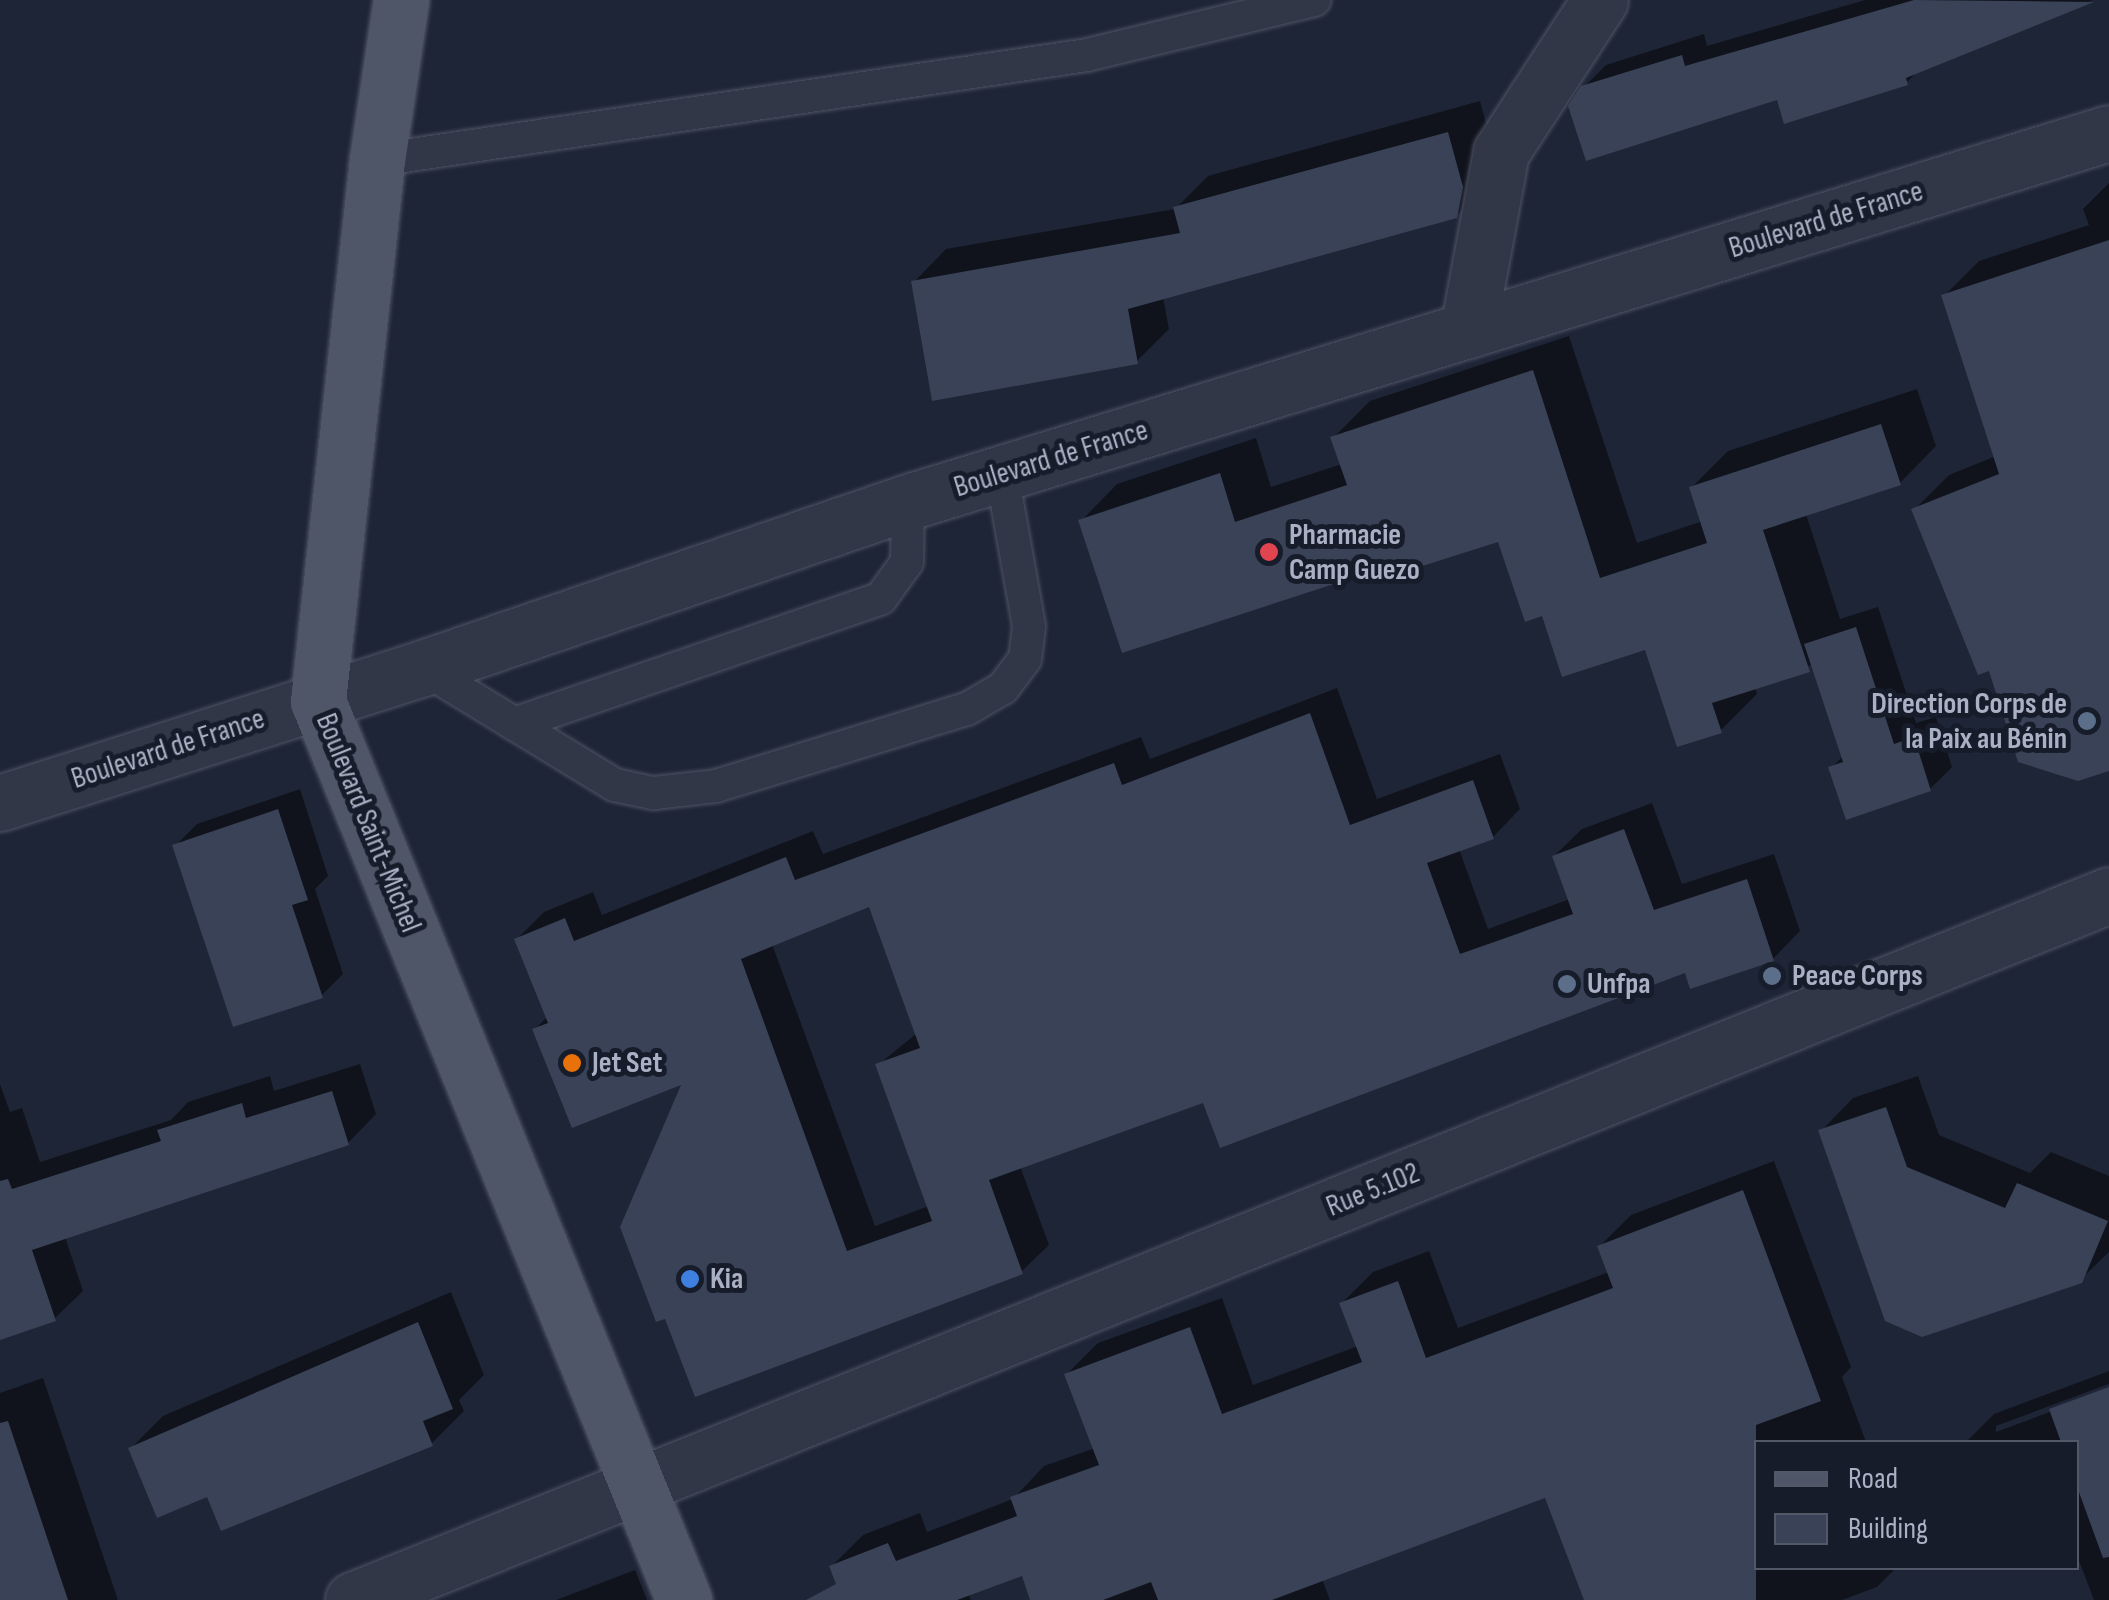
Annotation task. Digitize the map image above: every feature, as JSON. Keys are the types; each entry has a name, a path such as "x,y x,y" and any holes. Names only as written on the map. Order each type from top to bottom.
{"main road":[{"name":"Boulevard Saint-Michel","path":"401,0 376,160 318,700 684,1600"}],"street":[{"path":"1468,330 1501,152 1600,0"},
{"name":"Boulevard de France","path":"0,803 423,668 908,502 2109,133"},
{"name":"Rue 5.102","path":"352,1600 2109,895"}],"lane":[{"path":"376,160 1087,55 1314,0"},
{"path":"423,668 615,786 654,793 716,786 967,708 1003,688 1024,659 1029,626 1002,474"},
{"path":"514,724 881,598 907,562 908,502"}],"building":[{"path":"1914,0 2094,2 1906,78 1908,85 1784,124 1777,100 1586,161 1568,106 1581,86 1682,55 1685,66"},
{"path":"1448,132 1463,187 1457,218 1128,309 1138,364 932,401 911,281 1180,233 1173,207"},
{"path":"2109,240 2109,771 2078,781 2018,762 1989,671 1978,675 1911,509 1999,474 1941,295"},
{"path":"1533,370 1600,578 1707,543 1689,487 1881,424 1901,485 1763,530 1810,672 1712,703 1722,733 1677,747 1645,650 1562,677 1542,616 1525,622 1498,542 1413,569 1411,559 1122,653 1078,520 1220,473 1235,522 1347,485 1330,437"},
{"path":"1856,627 1894,744 1914,737 1931,791 1846,820 1828,767 1843,762 1804,644"},
{"path":"1310,713 1350,825 1473,780 1494,839 1427,863 1460,954 1573,914 1552,856 1624,829 1654,910 1747,879 1774,961 1690,989 1685,973 1220,1148 1203,1103 989,1180 1023,1274 695,1397 665,1319 656,1322 620,1227 681,1085 572,1128 532,1029 548,1023 514,939 565,918 574,941 786,857 795,880 1114,763 1122,785","holes":["869,907 920,1048 875,1064 932,1221 847,1251 741,959"]},
{"path":"278,809 308,900 292,905 323,998 233,1027 172,845"},
{"path":"332,1091 349,1145 32,1250 56,1321 0,1340 0,1181 8,1179 12,1189 161,1141 157,1130 242,1103 246,1118"},
{"path":"1886,1107 1907,1167 2005,1208 2017,1183 2108,1221 2082,1283 1922,1337 1885,1321 1818,1130"},
{"path":"1743,1190 1821,1401 1756,1425 1756,1600 1584,1600 1545,1498 1272,1600 1158,1600 1151,1582 1103,1600 1030,1600 1022,1576 957,1600 806,1600 836,1584 829,1566 888,1543 896,1561 1017,1516 1010,1497 1099,1465 1064,1374 1190,1327 1222,1414 1362,1362 1339,1303 1398,1281 1426,1358 1613,1288 1597,1246"},
{"path":"418,1322 453,1409 423,1421 433,1446 221,1531 207,1497 157,1518 128,1448"},
{"path":"2109,1387 2109,1557 2103,1558 2079,1492 2079,1440 2060,1440 2049,1409"},
{"path":"8,1421 68,1600 0,1600 0,1423"}],"place":[{"name":"Pharmacie Camp Guezo","path":"1269,552"},
{"name":"Direction Corps de la Paix au Bénin","path":"2087,721"},
{"name":"Peace Corps","path":"1772,976"},
{"name":"Unfpa","path":"1567,984"},
{"name":"Jet Set","path":"572,1063"},
{"name":"Kia","path":"690,1279"}]}
